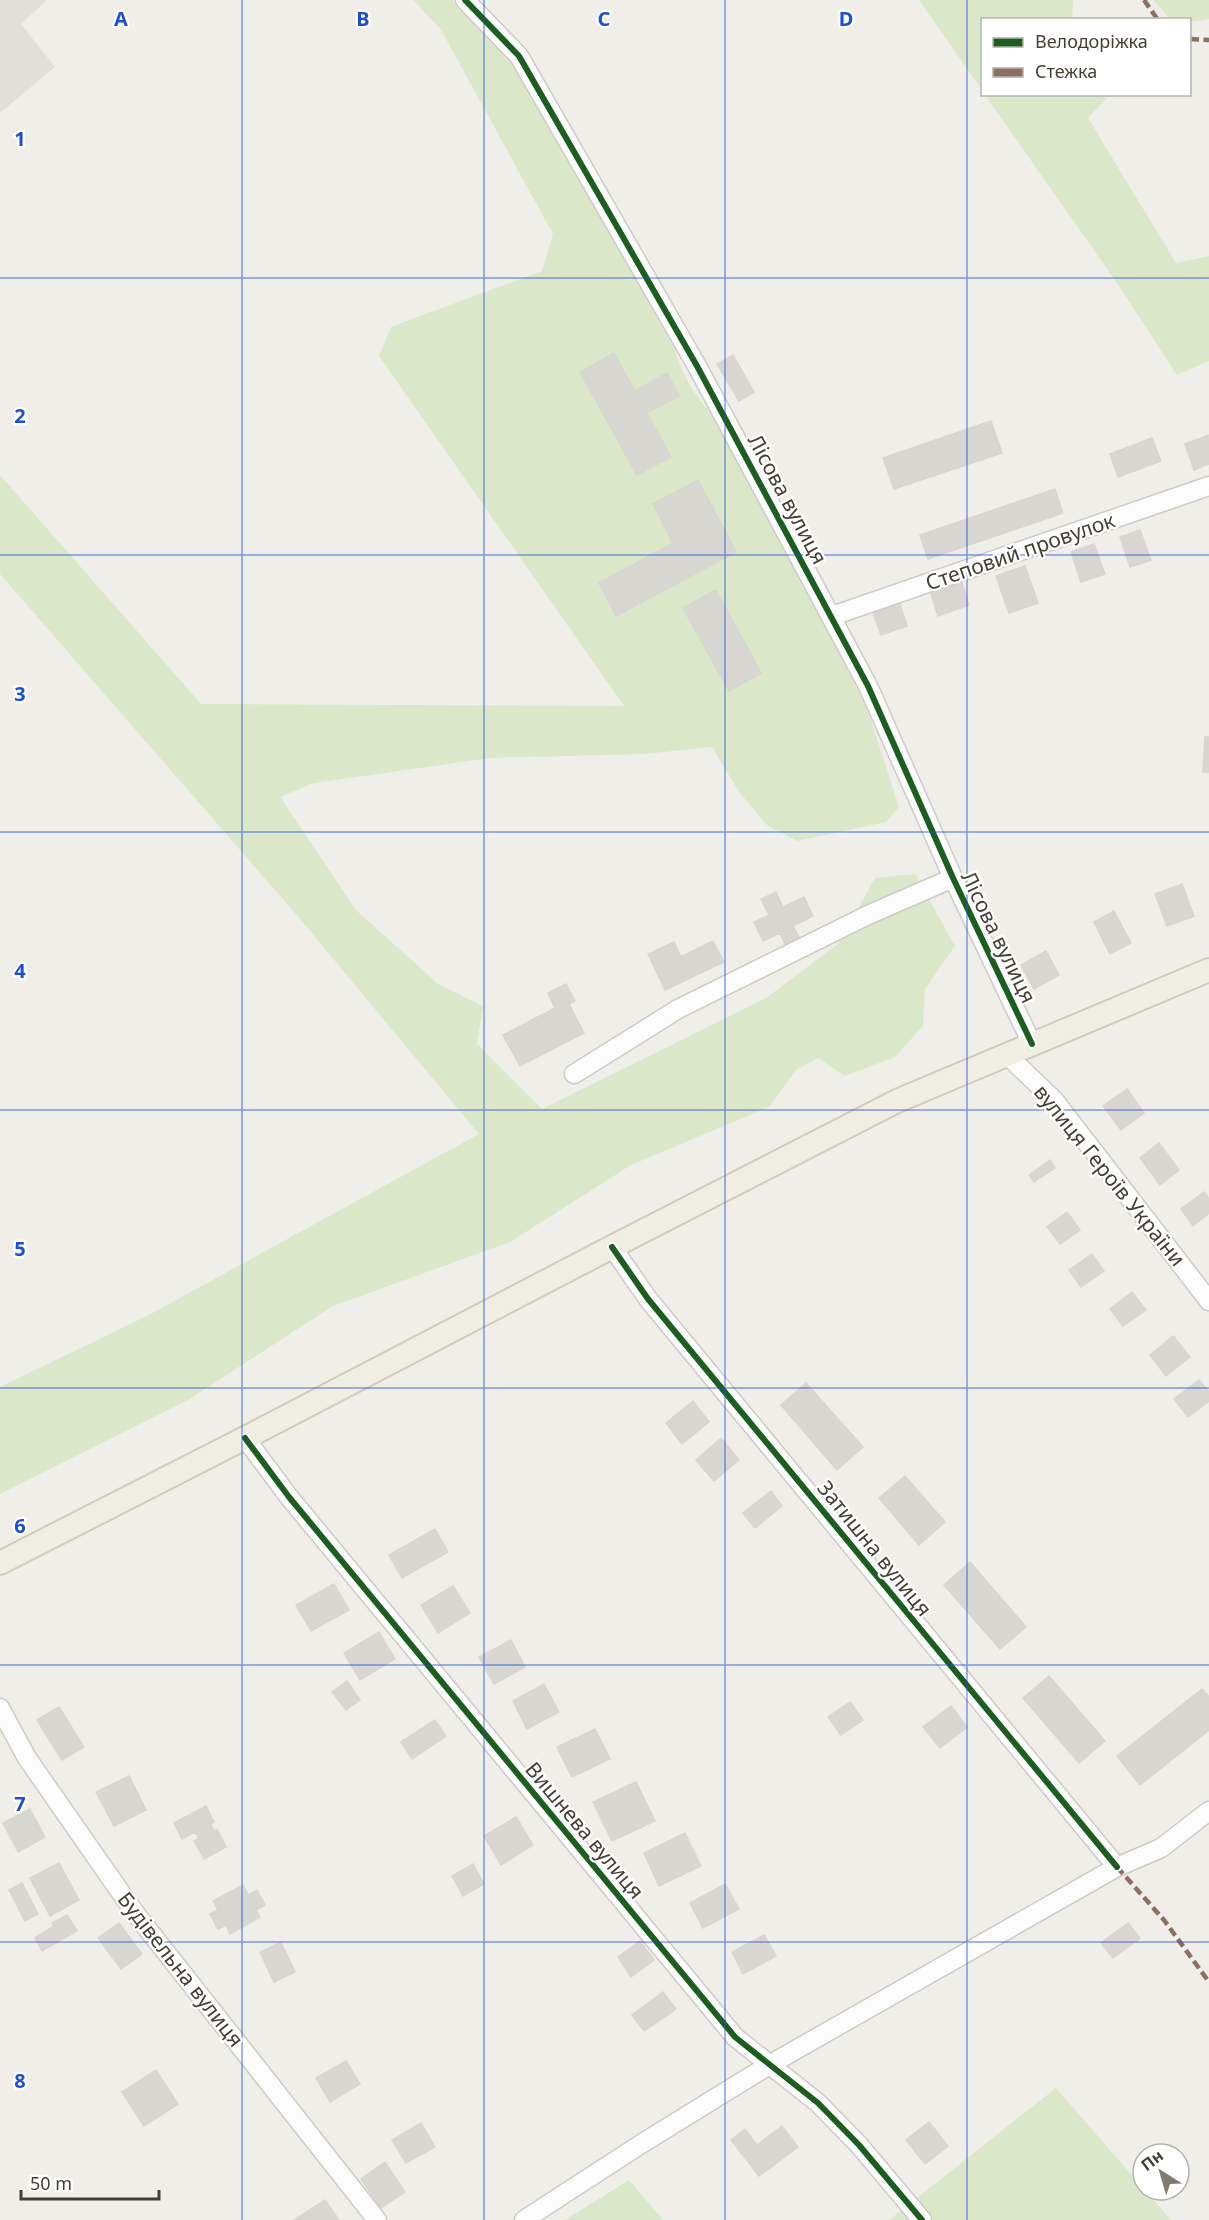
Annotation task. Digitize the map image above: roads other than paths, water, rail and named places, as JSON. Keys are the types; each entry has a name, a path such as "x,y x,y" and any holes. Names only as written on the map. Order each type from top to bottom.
{"main road":[{"path":"0,1563 897,1101 1209,970"}],"street":[{"name":"Лісова вулиця","path":"465,0 519,56 697,366 868,686 953,879 1032,1044"},
{"name":"Степовий провулок","path":"832,616 1209,486"},
{"path":"574,1074 678,1009 868,915 953,879"},
{"name":"вулиця Героїв України","path":"1006,1054 1054,1100 1209,1301"},
{"name":"Затишна вулиця","path":"612,1247 656,1308 1116,1867"},
{"name":"Вишнева вулиця","path":"245,1438 289,1497 735,2037 818,2103 859,2145 922,2220"},
{"name":"Будівельна вулиця","path":"0,1708 27,1758 135,1913 377,2220"},
{"path":"524,2220 769,2065 1116,1867 1161,1848 1209,1811"}]}
